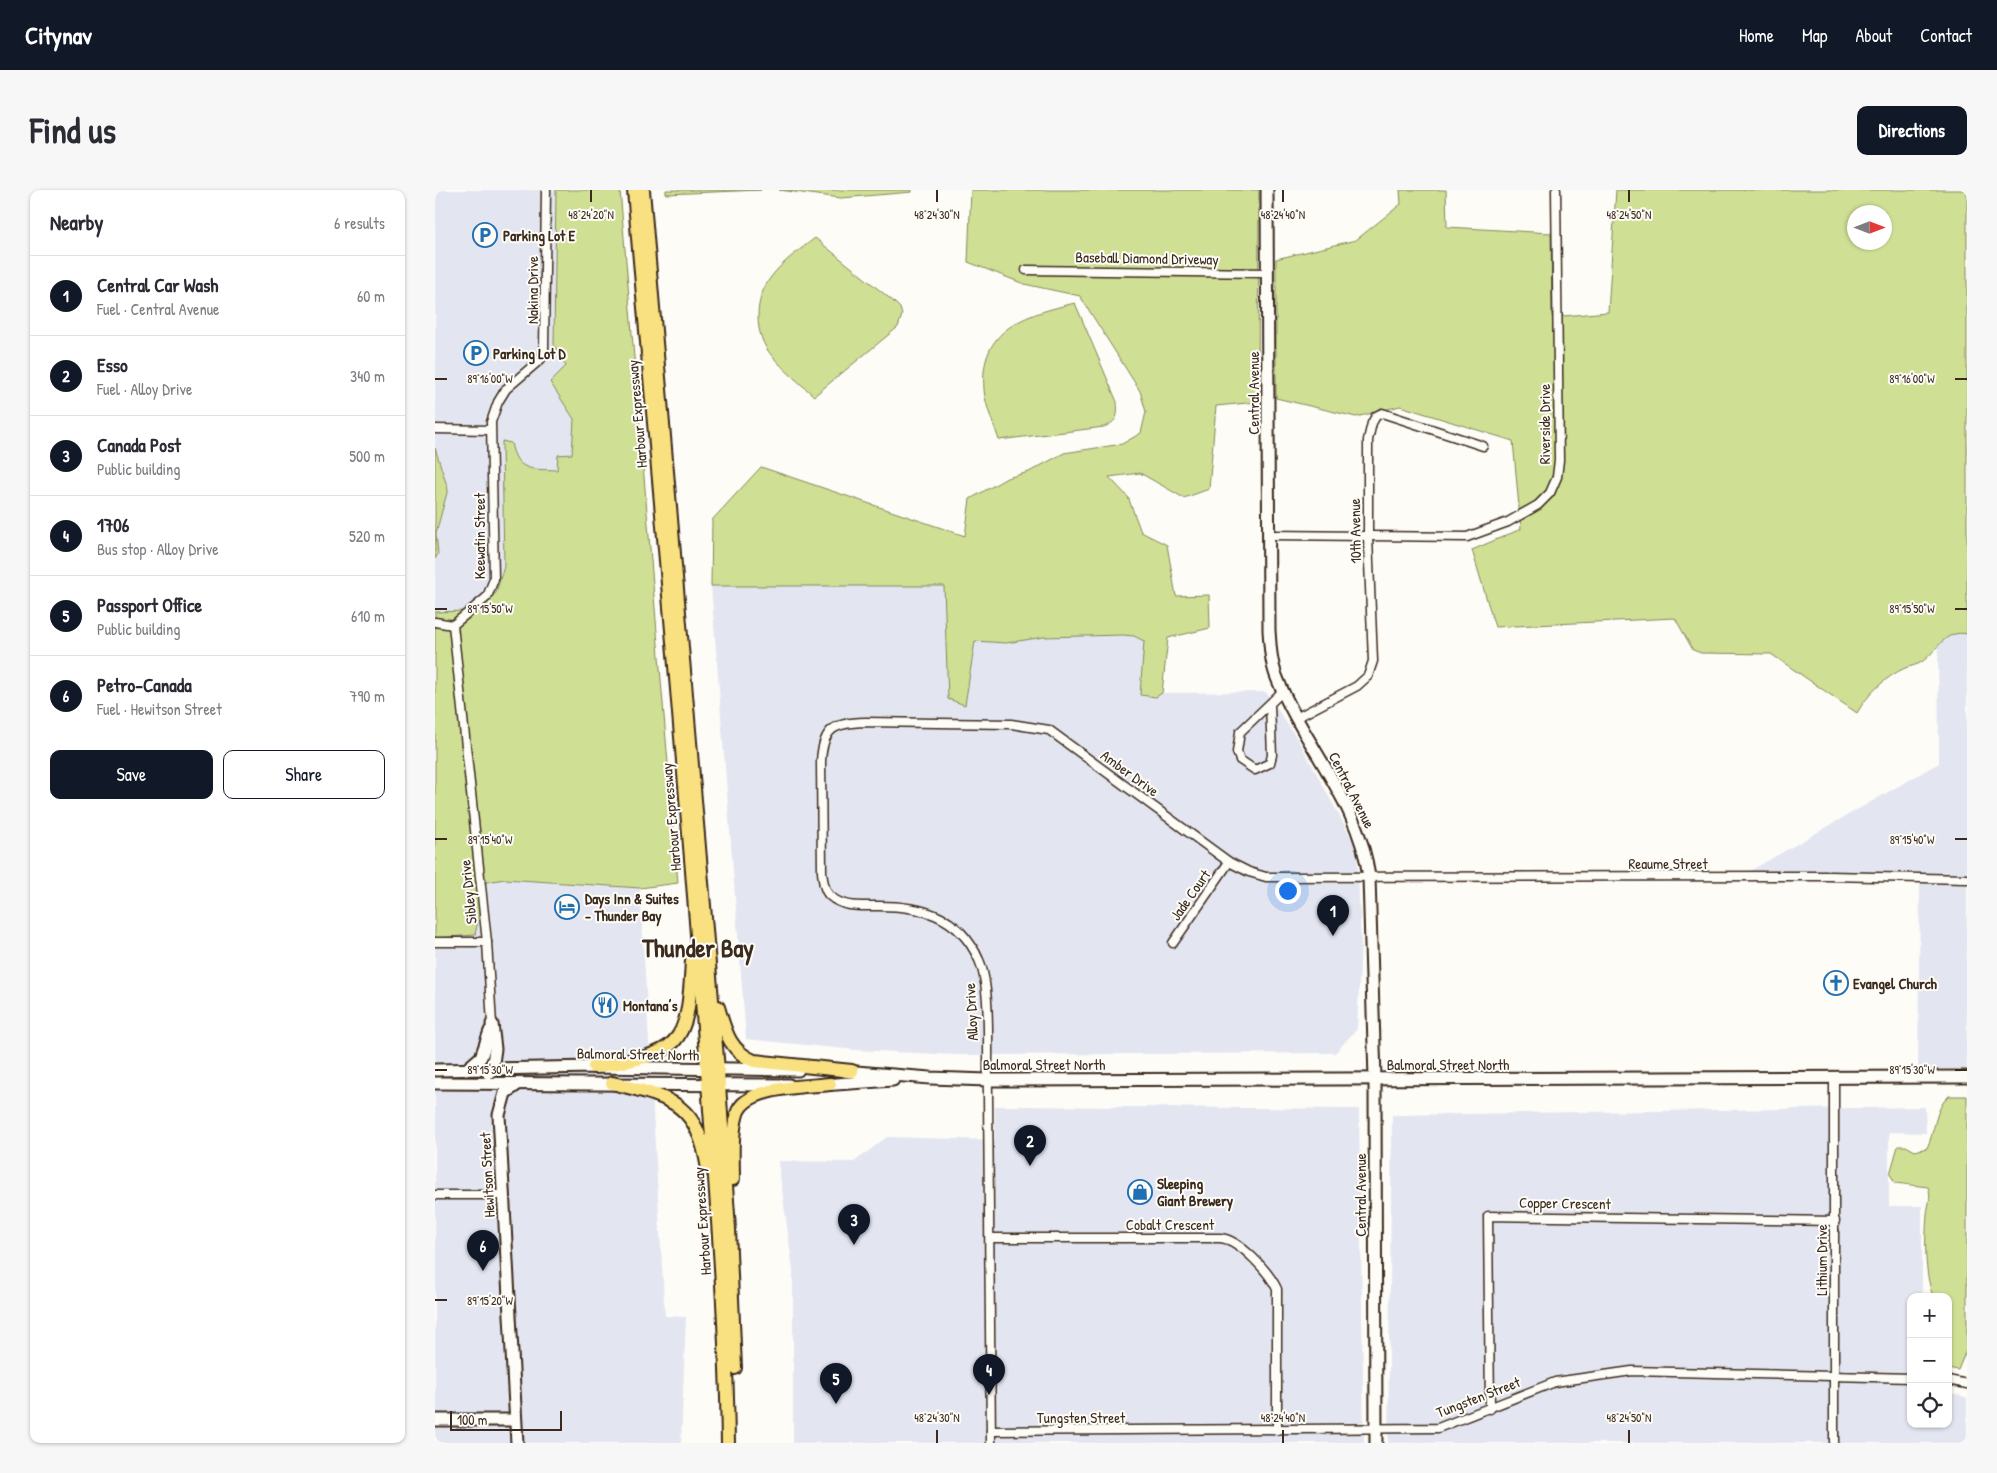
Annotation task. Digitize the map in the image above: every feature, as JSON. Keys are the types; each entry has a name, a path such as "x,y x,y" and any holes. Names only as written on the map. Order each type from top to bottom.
{"main road":[{"name":"Harbour Expressway","path":"634,190 694,900 713,1070"},
{"name":"Harbour Expressway","path":"643,190 710,982 725,1321 728,1443"},
{"name":"Central Avenue","path":"1267,190 1269,638 1272,661 1283,691 1354,820 1367,857 1369,877 1375,1079 1375,1443"},
{"path":"594,1067 656,1054 671,1044 681,1034 690,1007 694,900"},
{"path":"710,982 728,1040 735,1050 745,1057 754,1061 852,1071"},
{"path":"435,1078 481,1077 492,1070 495,1049 492,1024"},
{"path":"466,1070 481,1057 492,1024"},
{"name":"Balmoral Street North","path":"435,1070 594,1067 852,1071 930,1078 988,1080 1967,1077"},
{"path":"496,1084 505,1076 513,1073 569,1068"},
{"name":"Balmoral Street North","path":"435,1083 830,1084 930,1078"},
{"path":"612,1083 661,1096 679,1105 687,1113 701,1138 707,1158 720,1240"},
{"name":"Harbour Expressway","path":"713,1083 731,1262 736,1443"},
{"name":"Hewitson Street","path":"496,1084 495,1104 499,1115 517,1443"},
{"path":"499,1115 505,1093 518,1084"},
{"path":"731,1262 735,1126 740,1107 745,1101 765,1092 830,1084"},
{"path":"435,1420 515,1420"}],"street":[{"name":"Nakina Drive","path":"490,430 501,396 541,359 544,350 546,190"},
{"name":"Riverside Drive","path":"1269,535 1467,537 1508,522 1538,505 1550,493 1557,477 1559,460 1555,190"},
{"name":"Baseball Diamond Driveway","path":"1025,270 1267,273"},
{"name":"10th Avenue","path":"1297,718 1357,686 1368,676 1373,661 1368,537 1368,440 1372,423 1382,413 1483,446"},
{"path":"435,429 490,430"},
{"name":"Keewatin Street","path":"453,625 487,597 494,579 490,430"},
{"path":"435,622 453,625"},
{"name":"Sibley Drive","path":"453,625 487,942 492,1024"},
{"path":"1270,705 1272,754 1270,763 1255,770 1240,760 1237,752 1240,732 1283,691"},
{"name":"Amber Drive","path":"865,722 1011,724 1049,730 1229,862 1249,872 1266,877 1369,877"},
{"name":"Alloy Drive","path":"865,722 844,723 834,727 826,734 822,747 823,885 828,896 850,906 899,906 929,912 952,926 968,940 981,963 985,986 988,1080 991,1238 991,1443"},
{"name":"Jade Court","path":"1173,943 1229,862"},
{"name":"Reaume Street","path":"1369,877 1829,876 1967,879"},
{"path":"435,942 487,942"},
{"name":"Lithium Drive","path":"1833,1077 1835,1221 1834,1443"},
{"path":"435,1195 503,1195"},
{"name":"Copper Crescent","path":"1491,1408 1488,1216 1835,1221"},
{"name":"Cobalt Crescent","path":"991,1238 1220,1238 1233,1241 1268,1274 1277,1289 1277,1430"},
{"name":"Tungsten Street","path":"991,1431 1376,1430 1438,1428 1555,1382 1632,1371 1907,1378"},
{"path":"1952,1381 1967,1384"}],"shaded area":[{"path":"435,190 556,190 554,345 567,366 550,382 574,419 572,455 557,470 530,469 520,465 514,456 511,443 502,441 504,566 496,593 466,611 435,612 435,559 438,554 436,533 448,489 435,448"},
{"path":"1967,190 1967,1069 1918,1069 1920,882 1734,880 1939,763 1938,641"},
{"path":"711,586 944,586 948,699 965,704 974,641 1006,643 1044,637 1123,635 1134,636 1144,641 1140,695 1156,697 1162,693 1266,692 1300,743 1357,848 1361,945 1357,1029 1335,1053 957,1055 855,1050 746,1039"},
{"path":"505,879 640,888 665,1316 686,1317 681,1443 435,1443 435,938 475,935 486,882"},
{"path":"995,1106 1359,1109 1364,1443 793,1443 793,1271 778,1161 854,1162 887,1137 995,1140"},
{"path":"1925,1107 1926,1133 1889,1132 1889,1206 1922,1206 1922,1293 1907,1293 1907,1428 1952,1428 1952,1393 1967,1398 1967,1443 1388,1443 1392,1115"}],"green space":[{"path":"556,190 620,190 678,883 640,888 505,879 486,882 475,935 435,938 435,612 466,611 496,593 504,566 502,441 511,443 521,464 533,469 557,470 558,455 572,454 574,419 550,382 566,366 554,345"},
{"path":"666,190 761,190 666,194"},
{"path":"779,190 912,190 912,192 841,198"},
{"path":"971,190 1259,190 1258,402 1216,406 1209,489 1184,498 1140,473 1109,477 1128,497 1141,532 1167,545 1176,596 1209,595 1210,628 1168,638 1162,693 1156,697 1140,695 1144,641 1134,636 1123,635 1044,637 1006,643 975,641 965,705 948,699 944,586 711,586 712,520 761,467 965,536 970,499 1007,478 1029,472 1064,453 1122,444 1141,433 1146,412 1140,391 1080,296 1024,284 968,262"},
{"path":"1400,190 1446,190 1447,227 1551,233 1552,317 1608,312 1616,190 1967,190 1967,634 1959,633 1947,637 1921,662 1890,676 1871,693 1857,713 1771,654 1701,653 1693,650 1675,618 1495,627 1472,550 1521,529 1513,441 1400,406 1356,417 1276,398 1276,259 1356,240 1401,204"},
{"path":"815,238 893,301 900,308 902,315 898,327 814,396 772,356 761,337 758,316 761,296 771,277 786,261"},
{"path":"1075,303 1117,402 1115,420 1104,427 999,440 988,408 984,389 984,368 989,352 997,338 1023,319"},
{"path":"435,448 448,489 436,533 438,554 435,559"},
{"path":"1949,1096 1967,1096 1967,1348 1958,1370 1952,1369 1952,1293 1932,1293 1928,1277 1926,1245 1927,1214 1930,1197 1928,1187 1895,1183 1890,1174 1898,1146 1906,1146 1915,1151 1927,1148 1938,1113"}],"place":[{"name":"Parking Lot E","path":"485,235"},
{"name":"Parking Lot D","path":"476,353"},
{"name":"Days Inn & Suites - Thunder Bay","path":"567,907"},
{"name":"Central Car Wash","path":"1333,936"},
{"name":"Evangel Church","path":"1836,983"},
{"name":"Montana’s","path":"605,1005"},
{"name":"Esso","path":"1030,1166"},
{"name":"Sleeping Giant Brewery","path":"1140,1192"},
{"name":"Canada Post","path":"854,1245"},
{"name":"Petro-Canada","path":"483,1271"},
{"name":"1706","path":"989,1395"},
{"name":"Passport Office","path":"836,1404"}],"district":[{"name":"Thunder Bay","path":"698,948"}]}
